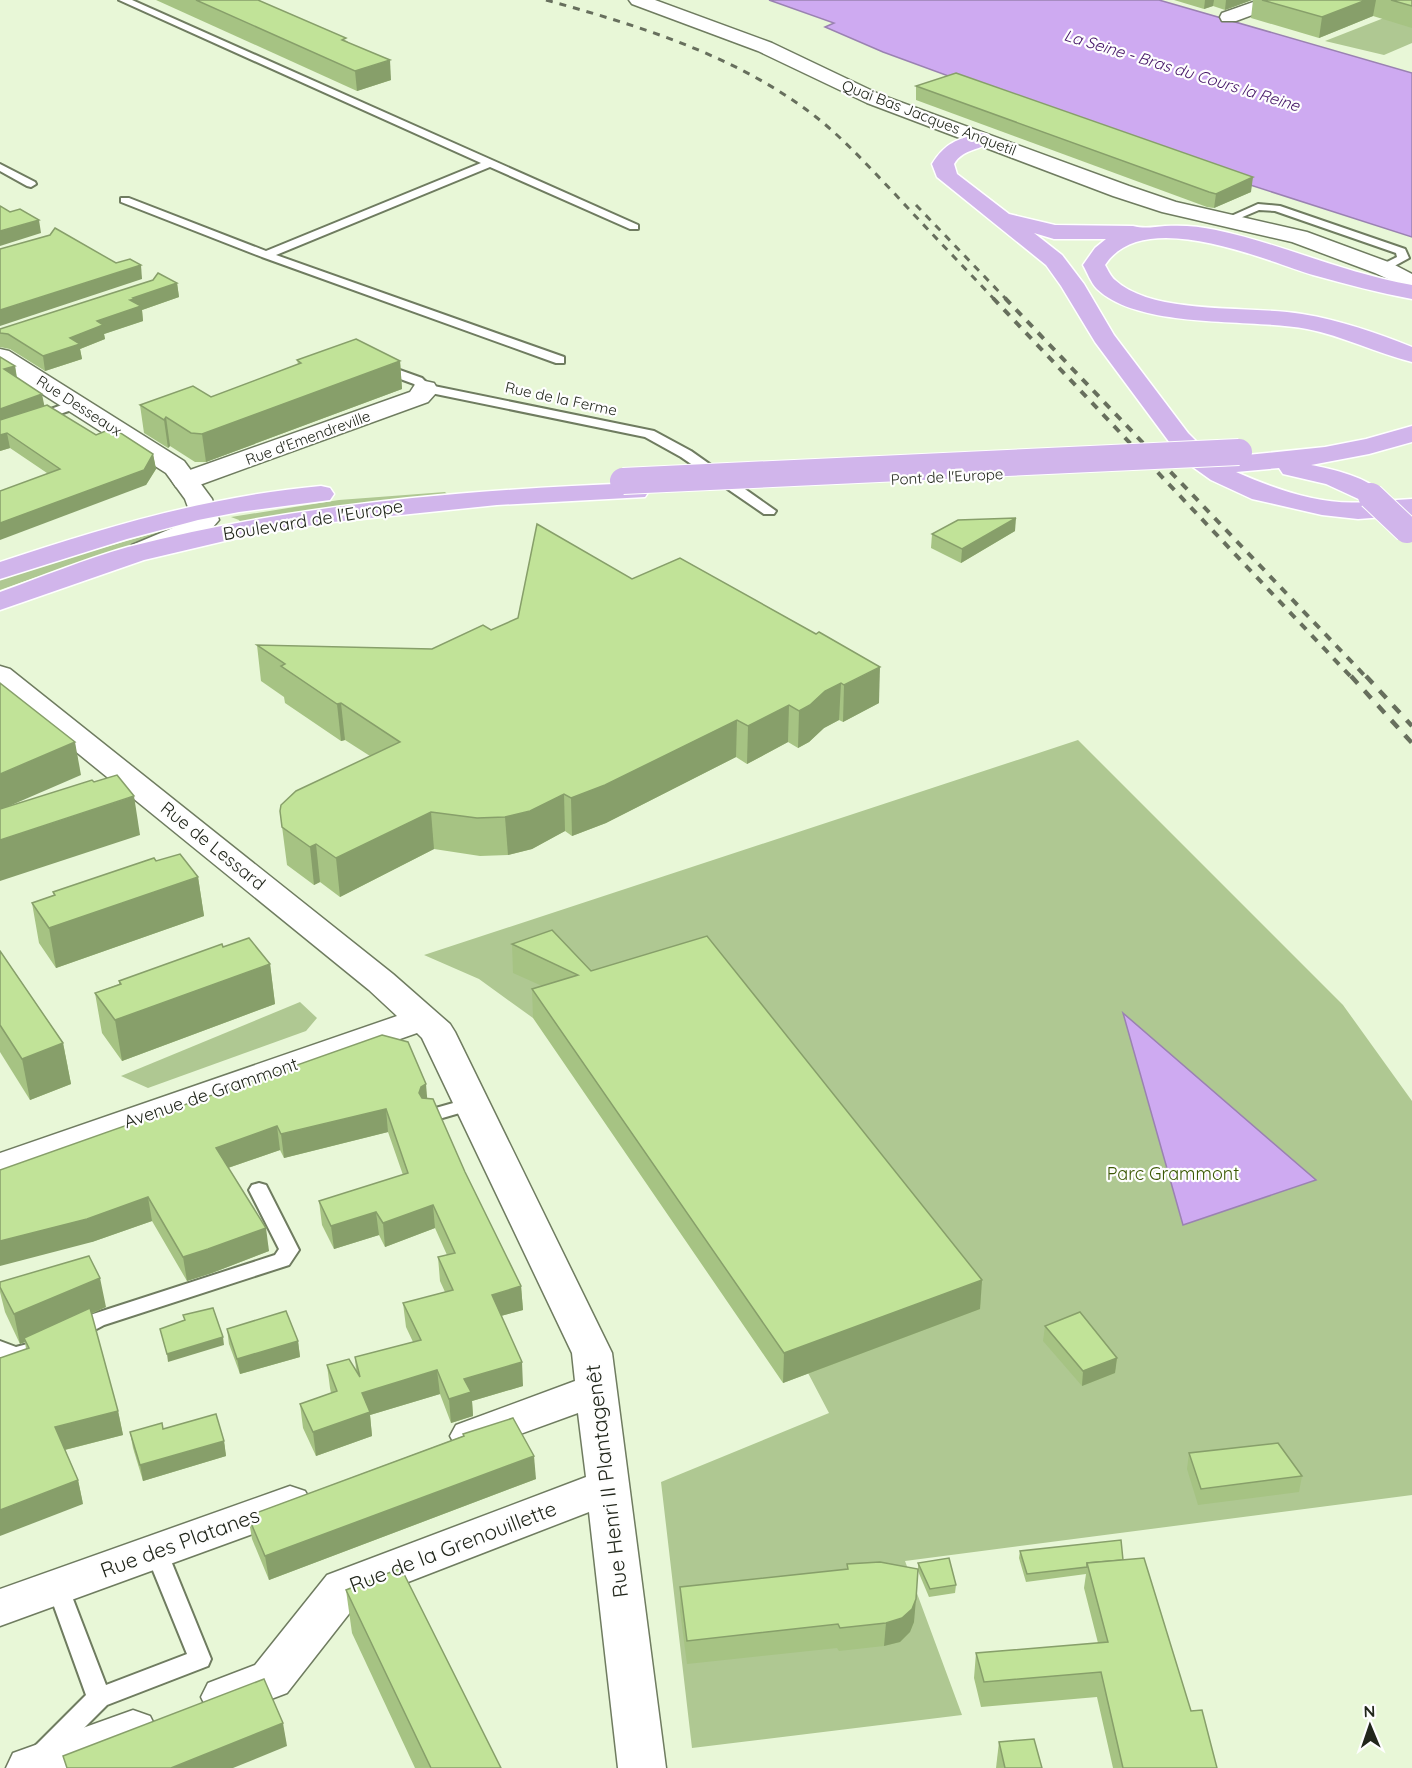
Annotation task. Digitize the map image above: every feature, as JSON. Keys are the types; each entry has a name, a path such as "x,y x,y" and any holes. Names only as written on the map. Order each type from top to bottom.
{"main road":[{"path":"981,139 949,154 943,164 948,177 1054,260 1072,284 1103,337 1179,438 1199,459 1220,474 1261,493 1312,506 1358,511 1410,524"},
{"path":"999,216 1054,232 1187,232 1223,236 1364,282 1412,292"},
{"path":"1156,233 1123,240 1103,251 1094,265 1096,275 1103,283 1126,298 1150,306 1182,311 1290,319 1344,331 1412,355"},
{"path":"1250,461 1329,443 1412,419"},
{"path":"1250,461 1364,449 1412,434"},
{"path":"1250,461 1320,473 1352,484 1410,524"},
{"name":"Pont de l'Europe","path":"630,486 1250,461"},
{"name":"Boulevard de l'Europe","path":"0,572 132,530 205,511 316,494 630,486"},
{"name":"Boulevard de l'Europe","path":"0,602 135,554 250,527 333,514 498,496 630,486"}],"street":[{"name":"Quai Bas Jacques Anquetil","path":"638,0 765,47 874,99 1121,191 1170,207 1299,237 1383,268 1412,283"},
{"path":"1228,17 1275,0"},
{"name":"Rue Desseaux","path":"0,356 175,468 205,511"},
{"name":"Rue d'Emendreville","path":"185,481 420,397 425,388"},
{"path":"135,554 197,528 206,520 205,511"},
{"name":"Rue de Lessard","path":"0,675 423,1019"},
{"name":"Rue Henri II Plantagenêt","path":"423,1019 437,1032 592,1353 642,1768"},
{"name":"Avenue de Grammont","path":"0,1167 423,1019"},
{"path":"435,1449 596,1390"},
{"name":"Rue de la Grenouillette","path":"29,1768 271,1679 343,1588 607,1487"},
{"name":"Rue des Platanes","path":"0,1608 323,1491"}],"lane":[{"path":"123,0 634,227"},
{"path":"266,255 490,163"},
{"path":"0,167 31,184"},
{"path":"124,200 266,255 560,360"},
{"name":"Rue de la Ferme","path":"367,363 417,381 425,388 649,434 686,454 769,511"},
{"path":"0,431 76,405"},
{"path":"432,1115 471,1104"},
{"path":"0,1349 15,1355 27,1353 97,1320 282,1260 289,1250 259,1190"},
{"path":"29,1768 99,1698 200,1659 156,1551"},
{"path":"58,1587 99,1698"}],"green space":[{"path":"1412,7 1412,43 1384,55 1325,41"},
{"path":"445,492 448,495 242,525 239,520 231,517 339,500"},
{"path":"176,527 0,590 0,580 63,559"},
{"name":"Parc Grammont","path":"1078,740 1343,1005 1412,1101 1412,1495 905,1561 962,1715 692,1748 661,1482 829,1413 808,1373 707,965 533,1018 479,979 424,955"},
{"path":"300,1002 317,1018 306,1031 148,1088 121,1076"}],"water":[{"name":"La Seine - Bras du Cours la Reine","path":"769,0 1159,0 1412,73 1412,237 1216,174 883,52 825,27 834,23"},
{"path":"1123,1013 1316,1180 1183,1225"}],"building":[{"path":"196,0 258,0 346,38 342,40 390,60 355,71"},
{"path":"1262,0 1366,0 1322,17"},
{"path":"1391,0 1412,0 1412,6"},
{"path":"956,73 1253,177 1216,194 916,86"},
{"path":"0,206 10,212 20,209 39,220 0,231"},
{"path":"55,228 116,263 130,259 141,265 0,310 0,249 50,235"},
{"path":"158,273 177,283 133,298 135,299 130,300 141,306 97,321 103,325 70,338 80,344 43,356 8,334 0,333 0,329 153,280"},
{"path":"356,339 400,361 202,434 191,433 166,417 164,420 140,405 193,386 211,397 301,363 297,360"},
{"path":"0,357 15,366 4,369 42,394 0,409"},
{"path":"47,405 96,435 113,428 153,454 144,470 0,523 0,491 60,469 7,433 0,435 0,420"},
{"path":"1016,518 962,549 932,534 958,520"},
{"path":"537,524 632,579 680,558 880,667 844,685 841,683 825,691 810,705 799,711 789,705 748,726 737,720 605,785 571,798 564,794 530,811 505,817 477,818 431,812 336,858 316,844 310,847 282,827 281,805 296,791 400,742 341,703 337,704 281,666 285,664 257,645 432,649 483,625 491,630 518,618"},
{"path":"0,683 75,742 0,774"},
{"path":"117,775 134,796 0,840 0,809 92,780 94,782"},
{"path":"180,854 198,877 49,928 32,903 55,895 53,892 154,858 156,861"},
{"path":"552,930 591,971 707,936 982,1280 784,1353 532,989 578,975 512,944"},
{"path":"249,938 270,964 115,1020 95,993 121,984 119,981 222,944 223,947"},
{"path":"0,951 63,1043 22,1059 0,1025"},
{"path":"382,1035 408,1042 426,1084 421,1087 419,1093 422,1098 433,1099 465,1172 521,1286 492,1295 522,1362 464,1379 471,1392 449,1399 437,1370 362,1393 370,1412 313,1432 300,1404 337,1391 327,1365 349,1359 360,1377 355,1357 421,1340 403,1303 453,1290 438,1257 455,1253 433,1205 383,1223 376,1212 331,1226 319,1201 408,1173 386,1109 281,1134 277,1126 216,1148 266,1228 208,1249 183,1257 148,1197 87,1219 0,1241 0,1170"},
{"path":"89,1256 100,1278 14,1314 0,1287 0,1282"},
{"path":"90,1308 118,1411 55,1427 78,1480 0,1510 0,1358 29,1348 24,1338"},
{"path":"213,1308 223,1337 167,1354 160,1329 185,1320 183,1315"},
{"path":"286,1311 298,1341 237,1359 227,1329"},
{"path":"1080,1312 1117,1358 1083,1371 1045,1326"},
{"path":"216,1414 224,1441 140,1465 130,1432 162,1423 163,1429"},
{"path":"513,1418 534,1456 265,1556 248,1516 464,1436 463,1434"},
{"path":"1278,1443 1302,1476 1201,1489 1189,1453"},
{"path":"1121,1540 1123,1560 1087,1563 1087,1567 1027,1574 1020,1551"},
{"path":"949,1558 956,1585 930,1589 918,1563"},
{"path":"1144,1558 1191,1711 1202,1710 1217,1768 1123,1768 1101,1672 984,1682 976,1653 1108,1642 1087,1563"},
{"path":"880,1562 918,1569 916,1599 912,1609 902,1618 886,1623 840,1628 838,1624 687,1641 680,1587 848,1569 847,1564"},
{"path":"401,1568 501,1768 431,1768 346,1590"},
{"path":"264,1679 283,1723 171,1768 67,1768 63,1756"},
{"path":"1034,1739 1042,1768 1005,1768 999,1742"}],"railway":[{"path":"546,0 687,45 721,60 786,96 816,117 847,144 994,299"},
{"path":"916,205 1006,299"},
{"path":"993,298 1352,678"},
{"path":"1005,298 1367,678"},
{"path":"1351,676 1412,743"},
{"path":"1366,676 1412,726"}]}
